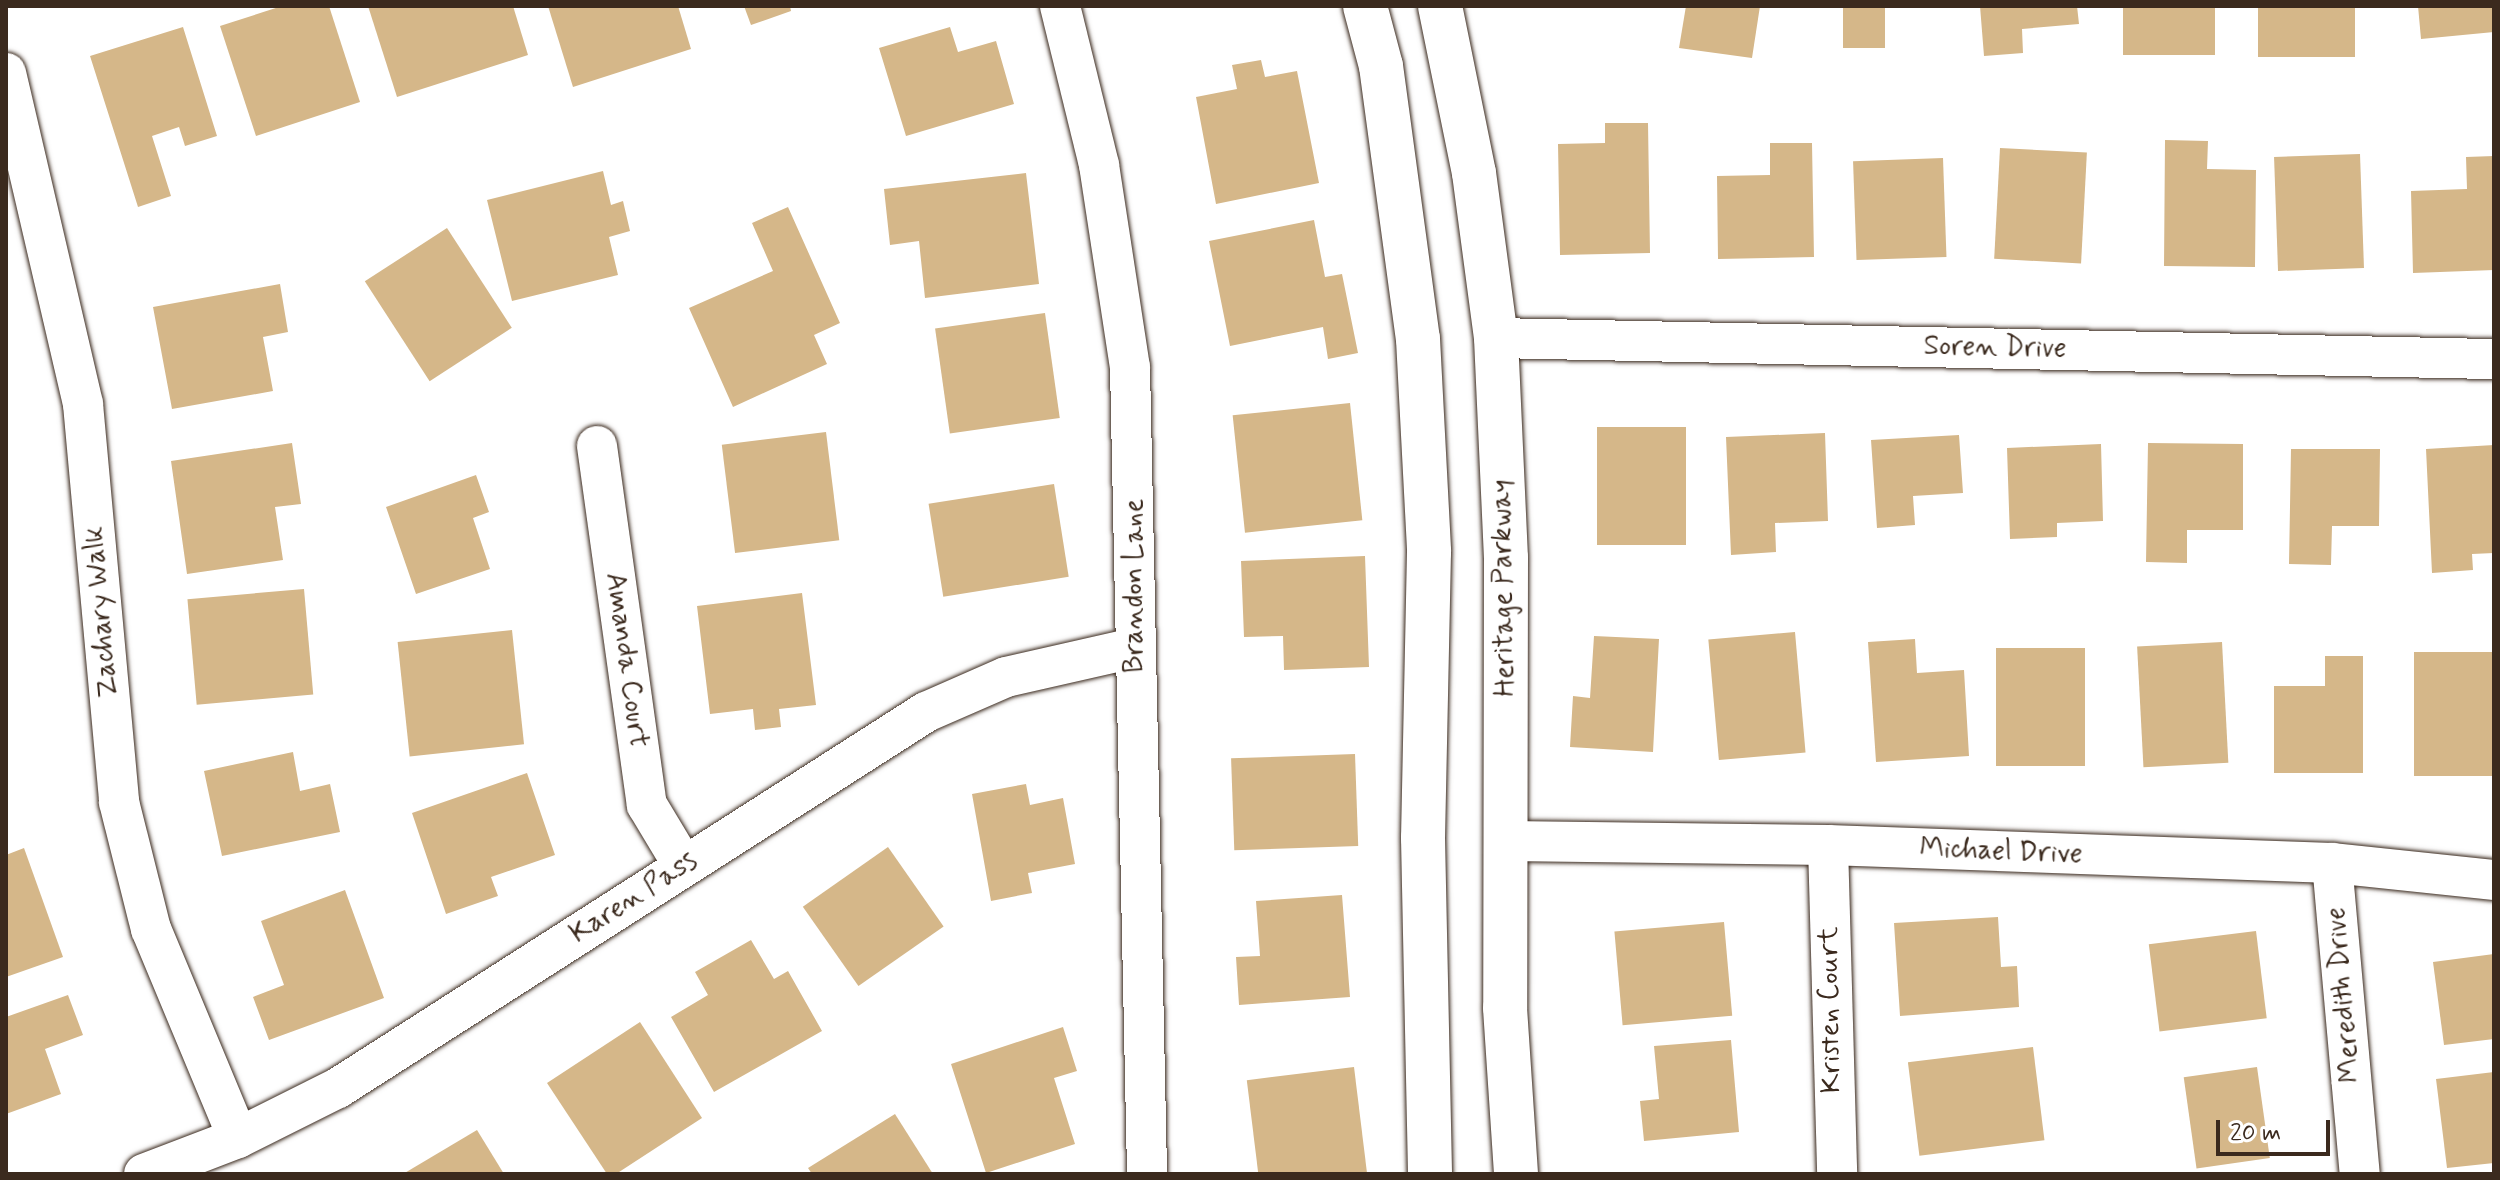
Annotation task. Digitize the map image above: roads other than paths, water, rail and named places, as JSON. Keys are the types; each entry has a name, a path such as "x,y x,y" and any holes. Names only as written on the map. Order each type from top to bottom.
{"main road":[{"path":"1365,6 1381,66 1418,339 1429,552 1423,854 1430,1174"},
{"name":"Heritage Parkway","path":"1440,6 1474,173 1496,338 1506,558 1505,1008 1516,1174"}],"street":[{"name":"Brandon Lane","path":"1060,6 1099,165 1130,367 1136,500 1134,648 1147,1174"},
{"name":"Zachary Walk","path":"6,73 83,404 119,802 151,929 238,1138"},
{"name":"Soren Drive","path":"1496,338 2494,359"},
{"name":"Amanda Court","path":"597,446 647,805 683,865"},
{"name":"Karen Pass","path":"144,1174 238,1138 338,1088 926,712 1006,677 1134,648"},
{"name":"Michael Drive","path":"1507,841 1828,845 2332,863 2494,880"},
{"name":"Kristen Court","path":"1828,845 1837,1174"},
{"name":"Meredith Drive","path":"2332,863 2360,1174"}]}
